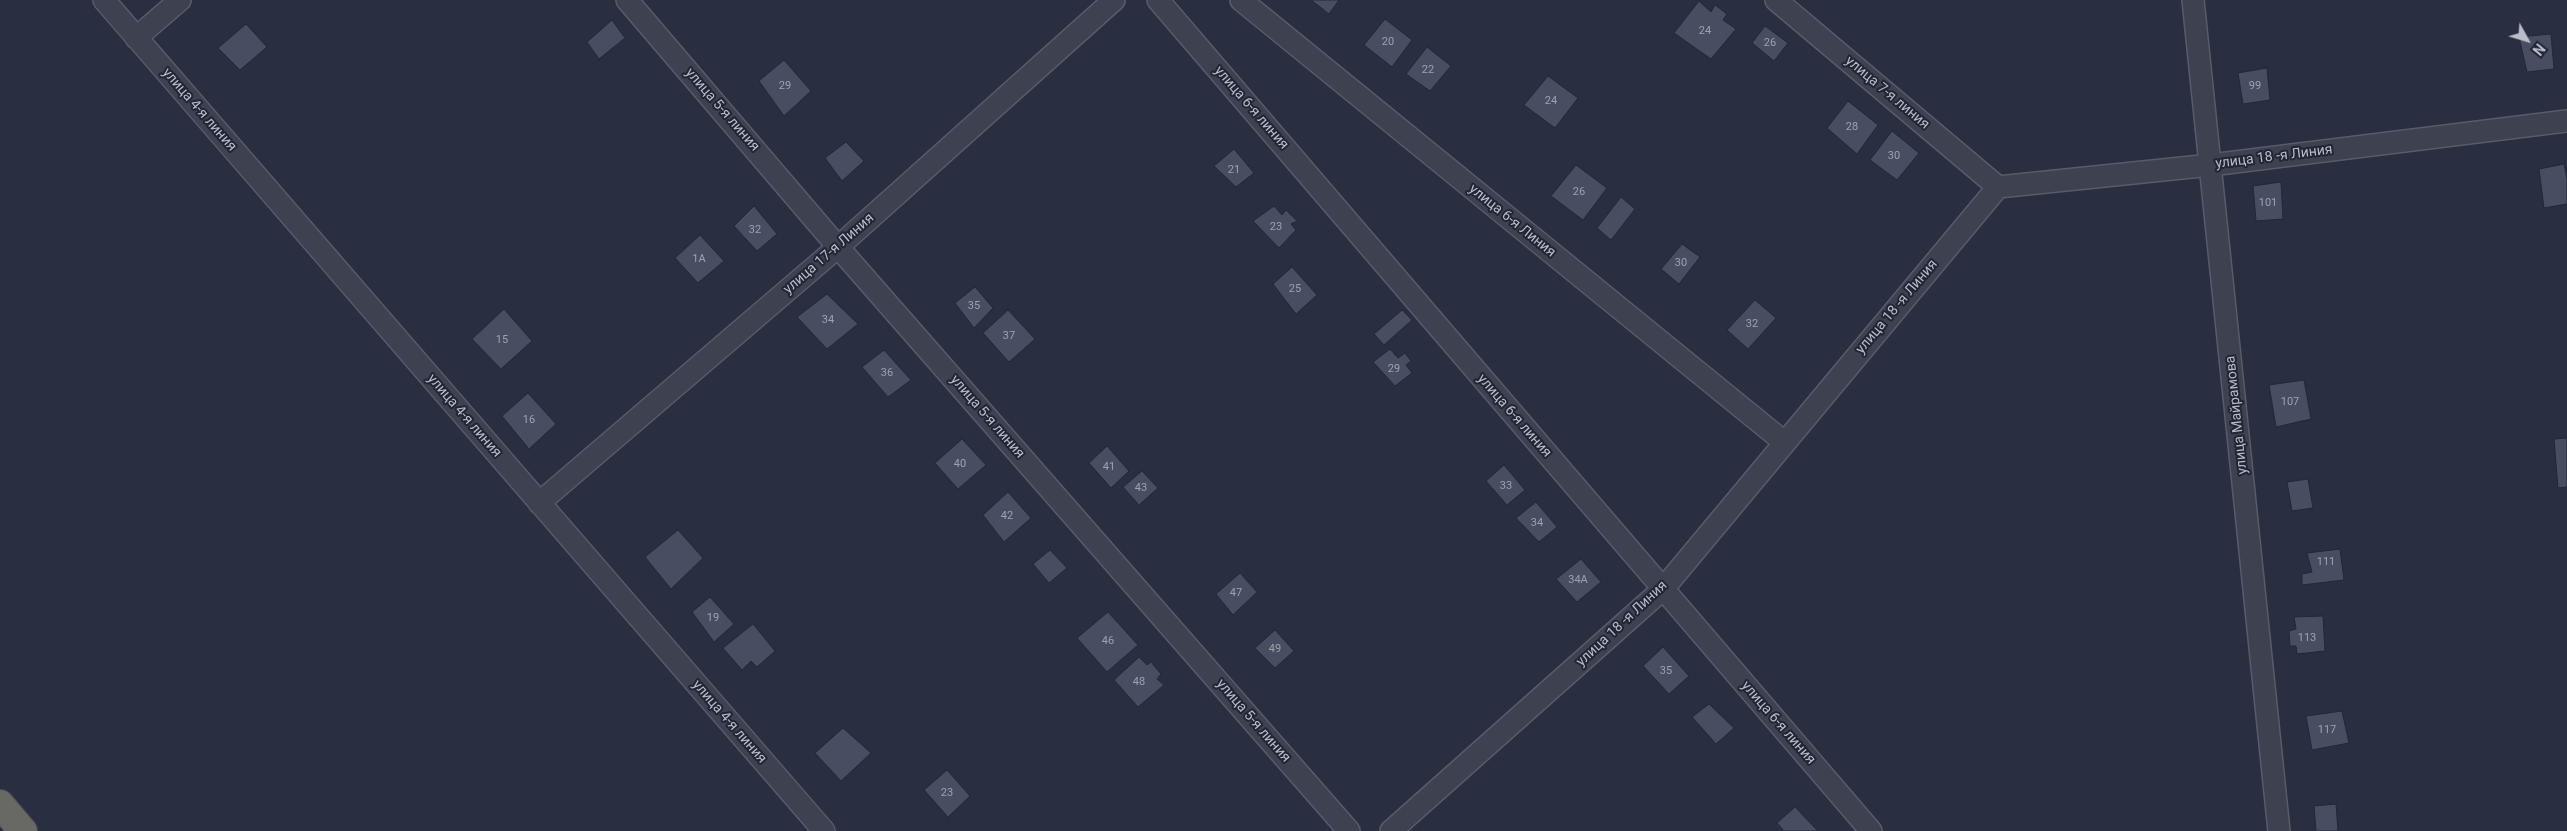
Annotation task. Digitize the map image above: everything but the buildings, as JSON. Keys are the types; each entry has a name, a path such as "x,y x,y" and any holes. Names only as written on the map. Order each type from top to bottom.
{"highway":[{"path":"0,804 23,831"}],"street":[{"name":"улица 4-я линия","path":"104,0 824,831"},
{"path":"136,38 180,0"},
{"name":"улица 5-я линия","path":"627,0 838,247 1349,831"},
{"name":"улица 17-я Линия","path":"539,503 838,247 1114,0"},
{"name":"улица 6-я линия","path":"1158,0 1870,831"},
{"name":"улица 6-я Линия","path":"1241,0 1784,442"},
{"name":"улица 7-я линия","path":"1776,0 1998,187"},
{"name":"улица Майрамова","path":"2193,0 2279,831"},
{"name":"улица 18 -я Линия","path":"1391,831 1663,589 1998,187 2211,165 2567,121"}]}
